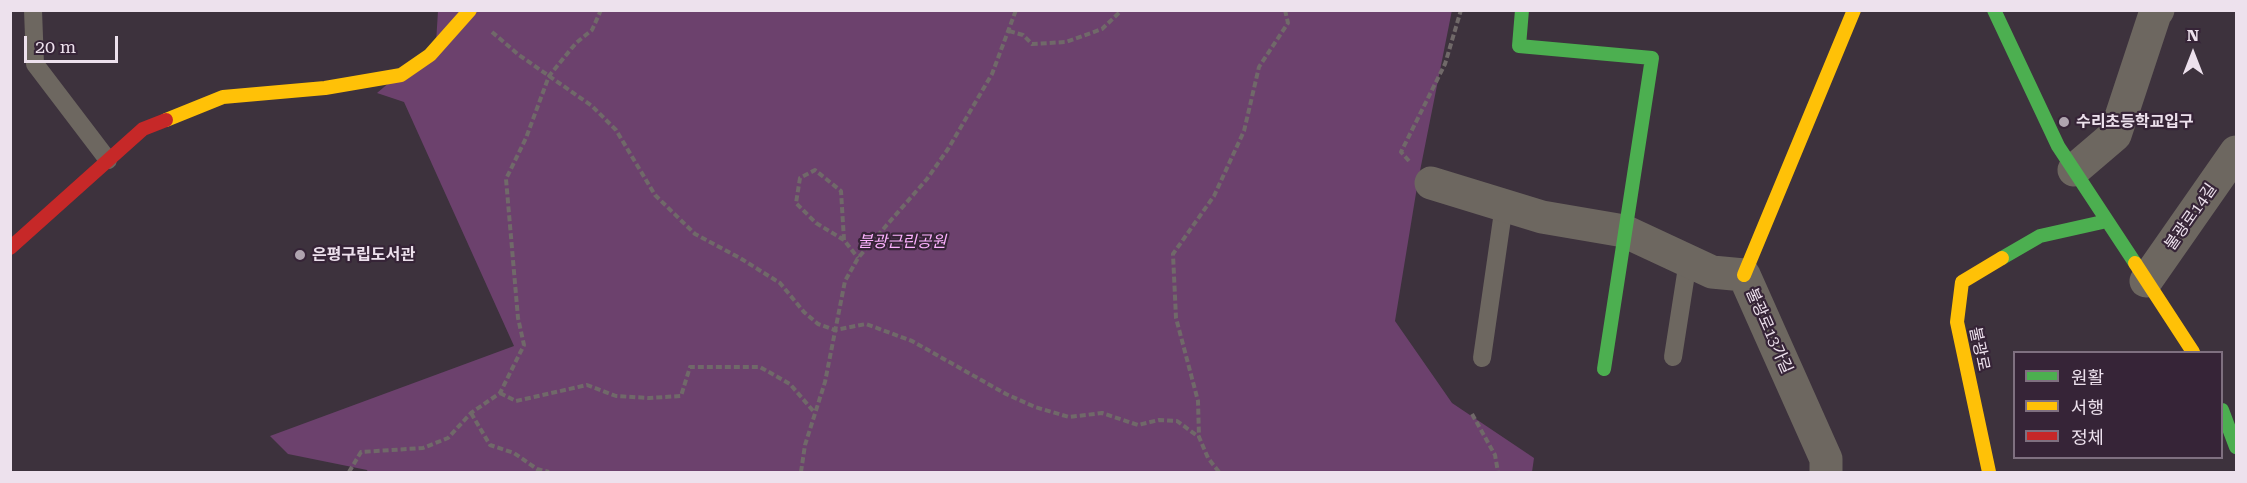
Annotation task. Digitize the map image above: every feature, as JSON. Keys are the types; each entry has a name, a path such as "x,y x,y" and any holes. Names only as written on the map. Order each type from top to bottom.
{"street":[{"path":"1522,10 1520,46 1652,58 1604,369"},
{"path":"1743,275 1854,10"},
{"path":"1994,10 2058,146 2192,351"},
{"path":"2074,170 2115,135 2158,10"},
{"path":"10,248 143,129 223,97 325,88 401,75 430,55 470,11"},
{"name":"불광로14길","path":"2146,281 2236,152"},
{"name":"불광로13가길","path":"1431,183 1542,217 1624,231 1712,272 1743,275 1826,459 1826,472"},
{"name":"불광로","path":"1989,472 1957,322 1962,282 2040,236 2108,221"},
{"path":"2223,413 2236,447"}],"lane":[{"path":"33,10 35,64 108,160"},
{"path":"1482,358 1504,205"},
{"path":"1673,357 1688,261"}],"path":[{"path":"349,472 361,452 423,448 448,438 471,413 500,393 524,345 518,318 506,179 526,138 549,76 576,43 592,30 601,10"},
{"path":"801,472 805,445 825,382 845,281 858,258 927,179 948,150 992,74 1016,10"},
{"path":"1009,31 1023,35 1032,44 1066,42 1102,29 1122,10"},
{"path":"1219,472 1208,458 1198,437 1198,401 1176,318 1173,254 1214,196 1244,131 1259,67 1288,23 1285,10"},
{"path":"1431,183 1401,152 1445,64 1461,10"},
{"path":"470,11 519,55 592,106 616,130 655,195 695,234 780,283 804,312 818,324 835,330 866,324 912,340 1006,394 1035,407 1069,417 1102,413 1138,425 1159,420 1178,421 1198,437"},
{"path":"844,240 841,191 815,170 800,178 796,203 816,223 844,240 858,258"},
{"path":"500,393 516,401 587,385 615,396 649,398 681,396 690,367 760,367 790,384 815,413"},
{"path":"471,413 490,445 514,453 537,469 549,472"},
{"path":"1472,414 1496,455 1498,472"}],"green space":[{"name":"불광근린공원","path":"1452,10 1418,181 1395,321 1452,403 1534,458 1532,472 368,472 288,454 270,436 514,346 404,102 377,93 436,43 438,11"}],"traffic: fast":[{"path":"1522,10 1519,46 1652,58 1604,369"},
{"path":"1994,10 2058,146 2135,263"},
{"path":"2002,258 2040,236 2107,221"},
{"path":"2223,413 2236,447"}],"traffic: slow":[{"path":"166,120 223,97 325,88 401,75 430,55 470,10"},
{"path":"1744,275 1854,10"},
{"path":"1989,472 1957,322 1962,282 2002,258"},
{"path":"2135,263 2192,351"}],"traffic: jam":[{"path":"10,248 143,129 166,120"}],"place":[{"name":"수리초등학교입구","path":"2064,122"},
{"name":"은평구립도서관","path":"300,255"}]}
